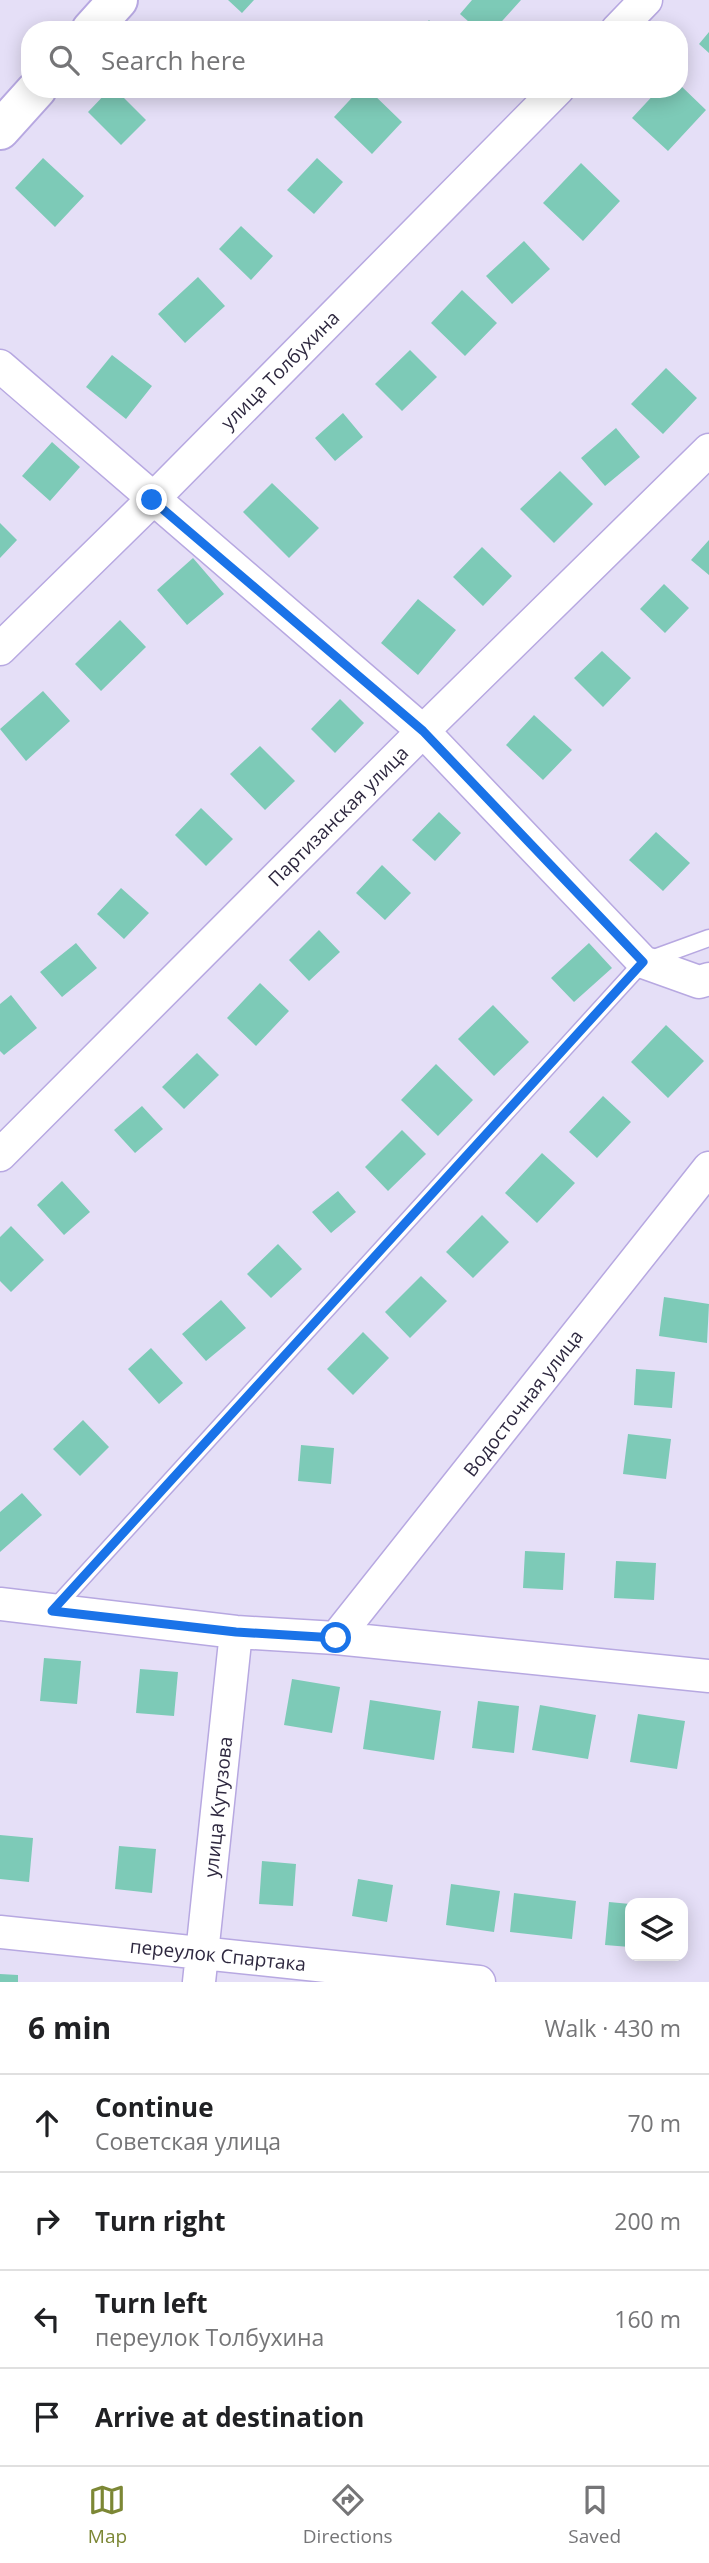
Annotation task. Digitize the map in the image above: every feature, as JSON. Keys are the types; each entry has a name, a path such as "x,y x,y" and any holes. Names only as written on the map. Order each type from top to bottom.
{"street":[{"path":"99,21 118,0"},
{"path":"626,21 646,0"},
{"path":"0,130 29,98"},
{"name":"улица Толбухина","path":"0,649 152,500 549,98"},
{"path":"0,366 152,500 423,731 643,962 699,982 709,979"},
{"name":"Партизанская улица","path":"0,1155 423,731 709,450"},
{"name":"Водосточная улица","path":"336,1638 709,1168"},
{"path":"0,1604 236,1632 336,1638 709,1676"},
{"name":"улица Кутузова","path":"201,1968 236,1632"},
{"name":"переулок Спартака","path":"0,1932 201,1968 478,1982"}],"lane":[{"path":"52,1611 643,962 709,939"}],"building":[{"path":"228,0 254,0 242,13"},
{"path":"472,0 521,0 502,21 468,21 460,14"},
{"path":"709,32 709,53 699,44"},
{"path":"688,93 706,110 668,151 632,118 651,98 688,98"},
{"path":"101,98 124,98 146,120 121,145 88,112"},
{"path":"352,98 377,98 402,122 372,154 334,117"},
{"path":"43,158 84,196 55,227 15,188"},
{"path":"317,158 343,182 314,214 287,190"},
{"path":"581,163 620,201 583,241 543,203"},
{"path":"241,226 273,256 251,280 219,249"},
{"path":"524,241 550,269 512,304 486,276"},
{"path":"198,277 225,306 185,343 158,314"},
{"path":"462,290 497,323 465,356 431,323"},
{"path":"410,350 437,377 402,411 375,384"},
{"path":"112,355 152,386 126,419 86,387"},
{"path":"666,368 697,398 663,434 631,404"},
{"path":"343,413 363,437 335,461 315,438"},
{"path":"616,428 640,457 605,486 581,458"},
{"path":"52,442 80,467 50,501 22,476"},
{"path":"560,471 593,504 554,543 520,509"},
{"path":"272,483 319,528 289,558 243,512"},
{"path":"0,523 17,540 0,558"},
{"path":"709,540 709,575 691,560"},
{"path":"482,547 512,576 483,606 453,577"},
{"path":"193,558 224,594 187,625 157,590"},
{"path":"664,584 689,608 665,633 640,609"},
{"path":"418,599 456,630 418,675 381,643"},
{"path":"120,620 146,647 101,691 75,664"},
{"path":"602,651 631,678 603,707 574,678"},
{"path":"43,691 70,721 26,761 0,729"},
{"path":"340,699 364,723 335,753 311,729"},
{"path":"534,715 572,750 543,780 506,745"},
{"path":"260,746 295,781 265,810 230,774"},
{"path":"201,808 233,839 206,866 175,835"},
{"path":"439,812 461,833 435,861 412,840"},
{"path":"656,832 690,863 663,891 629,860"},
{"path":"382,865 411,893 385,920 356,893"},
{"path":"121,888 149,913 124,939 97,914"},
{"path":"319,930 340,952 309,981 289,960"},
{"path":"76,943 97,968 62,997 40,972"},
{"path":"589,943 612,968 574,1002 551,978"},
{"path":"260,983 289,1011 256,1046 227,1018"},
{"path":"11,995 37,1028 4,1055 0,1051 0,1004"},
{"path":"493,1005 529,1042 494,1076 458,1039"},
{"path":"666,1025 704,1061 668,1098 631,1062"},
{"path":"197,1053 219,1075 184,1109 162,1087"},
{"path":"436,1064 473,1100 438,1136 401,1100"},
{"path":"603,1096 631,1122 597,1158 569,1132"},
{"path":"142,1106 163,1129 135,1153 114,1130"},
{"path":"402,1130 426,1154 388,1191 365,1167"},
{"path":"542,1153 575,1183 537,1223 505,1193"},
{"path":"62,1181 90,1212 64,1235 37,1205"},
{"path":"338,1191 356,1212 331,1233 312,1212"},
{"path":"482,1215 509,1242 473,1278 446,1252"},
{"path":"11,1226 44,1260 11,1292 0,1281 0,1237"},
{"path":"278,1244 302,1269 271,1298 247,1274"},
{"path":"421,1276 447,1301 410,1338 385,1312"},
{"path":"664,1297 709,1304 707,1343 659,1336"},
{"path":"221,1300 246,1328 206,1361 182,1334"},
{"path":"363,1332 389,1358 353,1395 327,1369"},
{"path":"151,1348 183,1383 159,1404 128,1369"},
{"path":"636,1369 675,1372 672,1408 634,1405"},
{"path":"83,1420 109,1447 80,1476 53,1449"},
{"path":"628,1434 671,1439 666,1479 623,1474"},
{"path":"301,1445 334,1448 331,1484 298,1481"},
{"path":"22,1493 42,1515 0,1552 0,1512"},
{"path":"525,1551 565,1553 563,1590 523,1588"},
{"path":"616,1561 656,1563 654,1600 614,1598"},
{"path":"44,1658 81,1661 77,1704 40,1701"},
{"path":"140,1669 178,1672 174,1716 136,1713"},
{"path":"292,1679 340,1687 332,1733 284,1725"},
{"path":"370,1700 441,1711 434,1760 363,1749"},
{"path":"478,1701 519,1706 514,1753 472,1748"},
{"path":"540,1705 596,1715 588,1759 532,1750"},
{"path":"638,1714 685,1721 677,1769 630,1762"},
{"path":"0,1835 33,1838 29,1882 0,1879"},
{"path":"119,1846 156,1849 152,1893 115,1889"},
{"path":"262,1861 296,1864 293,1906 259,1904"},
{"path":"358,1879 393,1885 387,1922 352,1916"},
{"path":"451,1884 500,1891 494,1932 446,1925"},
{"path":"514,1893 576,1901 572,1939 510,1932"},
{"path":"609,1902 625,1904 625,1947 605,1945"},
{"path":"0,1974 18,1975 18,1982 0,1982"}],"route":[{"path":"152,500 423,731 643,962 52,1611 236,1632 336,1638"}]}
